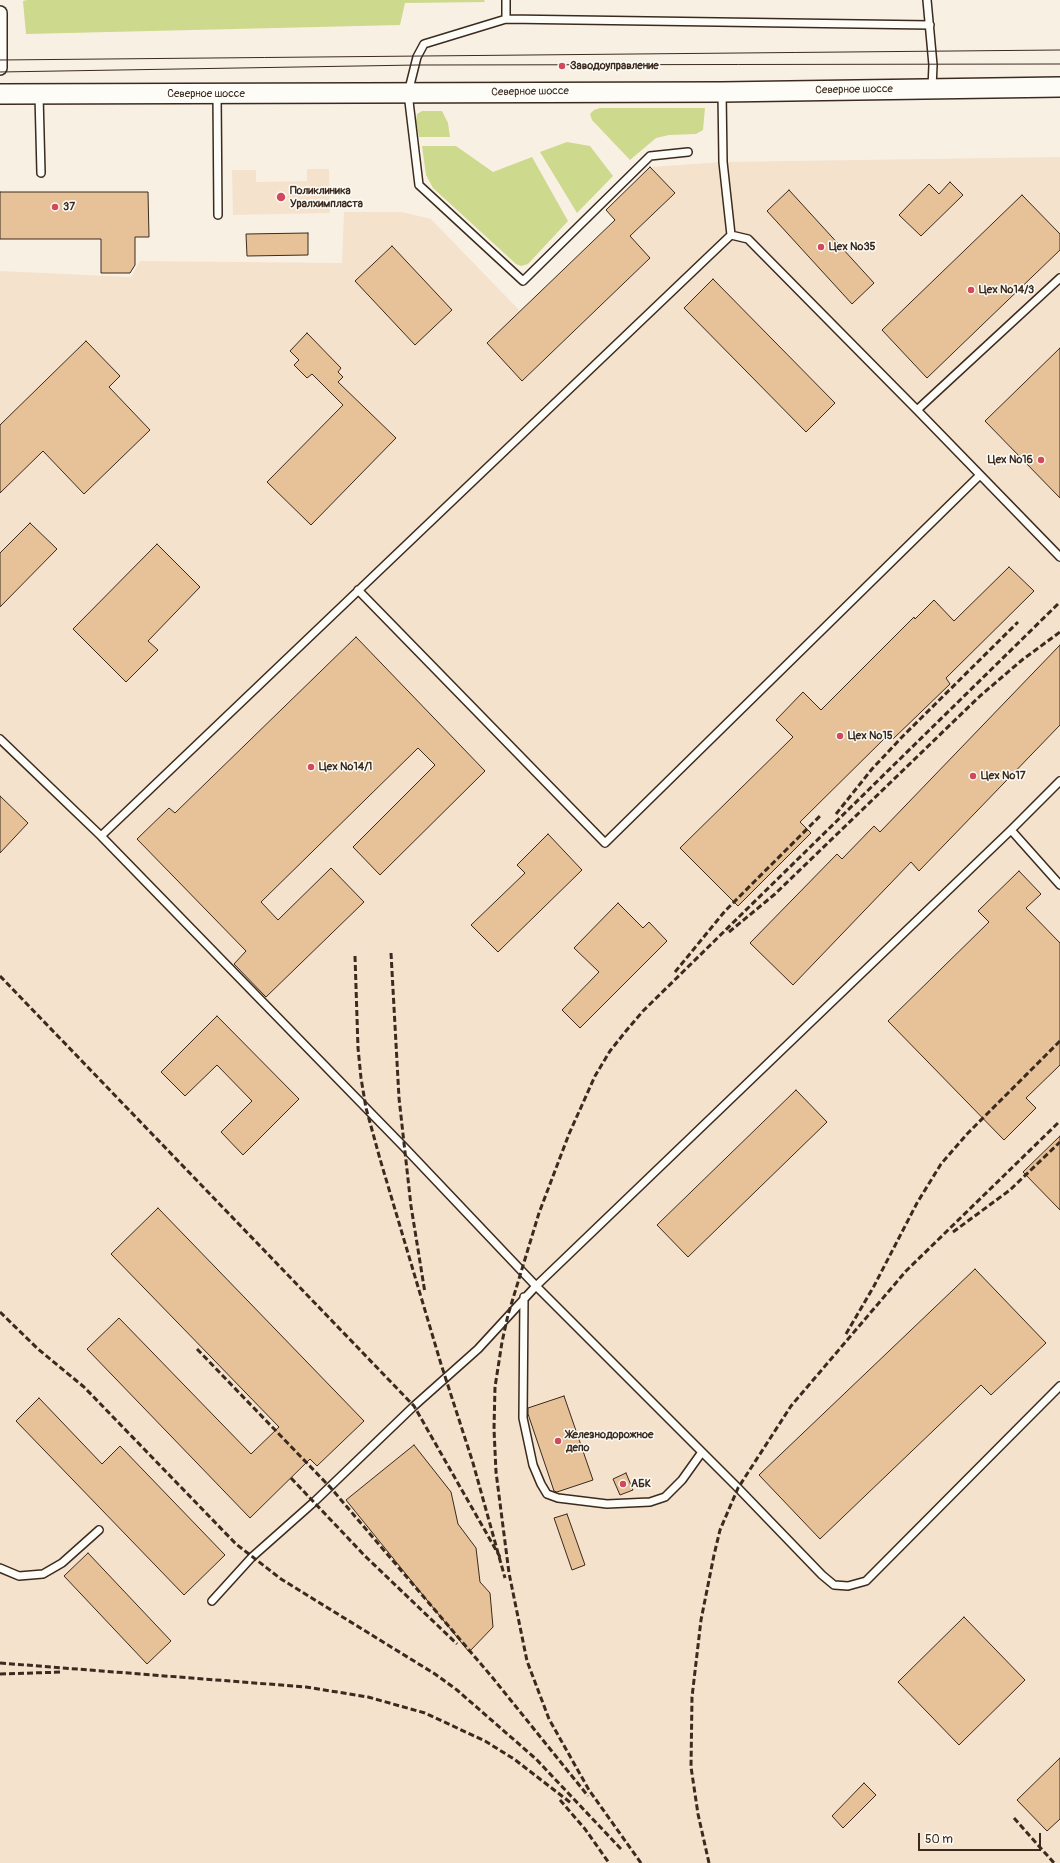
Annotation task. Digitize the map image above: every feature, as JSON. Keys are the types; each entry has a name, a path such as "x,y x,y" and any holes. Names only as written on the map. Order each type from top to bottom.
{"main road":[{"name":"Северное шоссе","path":"0,94 722,92 1060,87"}],"street":[{"path":"0,13 0,68"}],"lane":[{"path":"506,0 506,19"},
{"path":"927,0 930,25 932,89"},
{"path":"688,152 650,156 523,281 419,184 408,93 417,57 424,44 506,19 930,25"},
{"path":"722,92 723,162 731,236"},
{"path":"217,94 218,215"},
{"path":"39,95 41,173"},
{"path":"731,236 748,239 918,410 1060,557"},
{"path":"101,836 731,236"},
{"path":"918,410 1060,278"},
{"path":"358,590 605,844 980,475"},
{"path":"0,739 101,836 394,1136 536,1286 702,1452 822,1575 834,1585 848,1586 866,1581 1060,1386"},
{"path":"212,1601 252,1557 314,1502 414,1406 478,1349 524,1297 1011,830 1060,780"},
{"path":"1011,830 1060,885"},
{"path":"524,1297 522,1418 533,1465 547,1494 558,1498 608,1504 650,1502 665,1497 682,1480 702,1452"},
{"path":"0,1568 19,1576 43,1574 62,1563 99,1530"}],"shaded area":[{"path":"1060,157 1060,1863 0,1863 0,271 131,277 140,261 342,263 344,212 402,212 431,219 520,311 615,220 606,210 650,167 723,162"},
{"name":"Поликлиника Уралхимпласта","path":"307,169 329,169 330,213 233,215 232,170 256,170 256,182 307,181"}],"green space":[{"path":"484,0 485,2 405,3 400,25 26,34 23,1"},
{"path":"600,108 705,108 703,130 696,134 669,135 656,138 630,160 592,120 590,114 594,110"},
{"path":"422,111 442,111 448,123 450,137 419,137 416,121 417,114"},
{"path":"567,142 590,146 613,176 577,213 540,152"},
{"path":"422,146 456,146 493,172 532,157 568,221 528,264 521,266 516,264 433,188 426,175"}],"building":[{"path":"650,167 675,193 630,236 650,258 522,381 487,343 615,220 606,210"},
{"path":"950,182 963,195 921,236 899,215 929,184 939,194"},
{"name":"Цех №35","path":"789,190 874,283 852,304 767,211"},
{"path":"0,192 148,192 149,237 135,237 135,265 130,273 101,273 101,239 0,239"},
{"name":"Цех №14/3","path":"1022,195 1060,234 1060,250 927,378 882,330"},
{"path":"308,233 308,255 247,256 246,234"},
{"path":"392,246 452,310 415,345 355,281"},
{"path":"713,279 835,403 806,432 684,308"},
{"path":"307,333 341,368 338,372 343,377 338,382 396,438 311,525 267,482 343,405 312,374 307,378 294,365 299,360 290,351"},
{"path":"86,341 120,376 109,387 150,430 84,494 43,451 0,493 0,425"},
{"name":"Цех №16","path":"1060,348 1060,498 985,421"},
{"path":"30,523 57,549 0,607 0,553"},
{"path":"157,544 200,587 148,641 158,650 126,682 73,629"},
{"name":"Цех №15","path":"1009,567 1034,591 946,678 950,684 893,739 889,734 800,822 811,833 738,906 680,848 793,737 776,720 803,692 821,710 914,617 915,619 934,600 954,621"},
{"name":"Цех №14/1","path":"356,637 485,771 380,875 353,847 435,765 418,748 261,902 278,920 331,868 364,902 266,997 234,964 246,951 137,839 169,808 175,813"},
{"name":"Цех №17","path":"1060,645 1060,725 919,871 911,862 793,985 750,943 837,854 842,859 874,826 880,832"},
{"path":"0,796 28,823 0,853"},
{"path":"548,834 582,870 498,952 471,925 525,873 517,865"},
{"path":"1019,871 1041,894 1026,908 1060,943 1060,1065 1026,1098 1036,1108 1004,1140 888,1021 989,922 978,911"},
{"path":"618,903 643,928 649,922 667,941 580,1028 562,1010 599,972 574,948"},
{"path":"217,1016 299,1099 243,1155 221,1132 252,1101 217,1065 185,1096 161,1072"},
{"path":"796,1090 827,1122 688,1257 657,1225"},
{"path":"1060,1136 1060,1210 1023,1172"},
{"path":"158,1208 364,1421 317,1466 310,1459 250,1518 87,1349 119,1318 251,1454 279,1427 111,1254"},
{"path":"975,1269 1046,1343 991,1395 981,1385 820,1539 759,1475"},
{"name":"Железнодорожное депо","path":"564,1396 593,1480 557,1492 554,1491 528,1414 528,1408"},
{"path":"39,1398 102,1464 120,1446 225,1555 184,1595 16,1421"},
{"path":"414,1445 451,1492 458,1524 476,1548 480,1582 490,1593 493,1627 469,1652 346,1500"},
{"name":"АБК","path":"626,1473 633,1490 620,1495 613,1479"},
{"path":"567,1514 585,1565 572,1570 554,1518"},
{"path":"88,1553 171,1641 147,1664 64,1576"},
{"path":"964,1617 1025,1680 959,1745 898,1682"},
{"path":"1060,1758 1060,1819 1047,1831 1017,1800"},
{"path":"864,1783 876,1795 843,1828 832,1816"}],"tram line":[{"path":"0,60 1060,50"},
{"path":"0,72 417,65 1060,64"}],"railway":[{"path":"641,1863 589,1790 549,1719 527,1661 509,1573 496,1472 494,1429 495,1387 508,1315 539,1213 569,1134 595,1076 610,1051 643,1011 1060,602"},
{"path":"836,814 872,769 903,736 1018,622"},
{"path":"729,932 775,894 980,696 1022,660 1060,632"},
{"path":"675,972 725,911 821,815"},
{"path":"391,953 399,1098 411,1206 425,1293"},
{"path":"355,956 358,1048 366,1108 441,1364 473,1463 505,1578"},
{"path":"0,976 414,1406 500,1557"},
{"path":"846,1334 874,1286 917,1203 941,1164 967,1134 1060,1041"},
{"path":"709,1863 698,1814 691,1767 692,1697 701,1620 714,1555 720,1530 738,1488 791,1406 906,1271 1060,1121"},
{"path":"953,1232 1010,1190 1060,1142"},
{"path":"0,1312 38,1349 84,1387 236,1544 281,1579 435,1674 457,1690 536,1759 621,1849"},
{"path":"197,1349 330,1487 492,1677 588,1796"},
{"path":"291,1478 365,1556 457,1644"},
{"path":"0,1663 306,1687 368,1697 425,1713 485,1741 514,1759 571,1803"},
{"path":"0,1674 63,1672"},
{"path":"560,1800 585,1829 609,1863"},
{"path":"1014,1818 1054,1863"}],"place":[{"name":"Заводоуправление","path":"562,66"},
{"name":"Поликлиника Уралхимпласта","path":"281,197"},
{"name":"37","path":"55,207"},
{"name":"Цех №35","path":"821,247"},
{"name":"Цех №14/3","path":"971,290"},
{"name":"Цех №16","path":"1041,460"},
{"name":"Цех №15","path":"840,736"},
{"name":"Цех №14/1","path":"311,767"},
{"name":"Цех №17","path":"973,776"},
{"name":"Железнодорожное депо","path":"558,1441"},
{"name":"АБК","path":"623,1484"}]}
